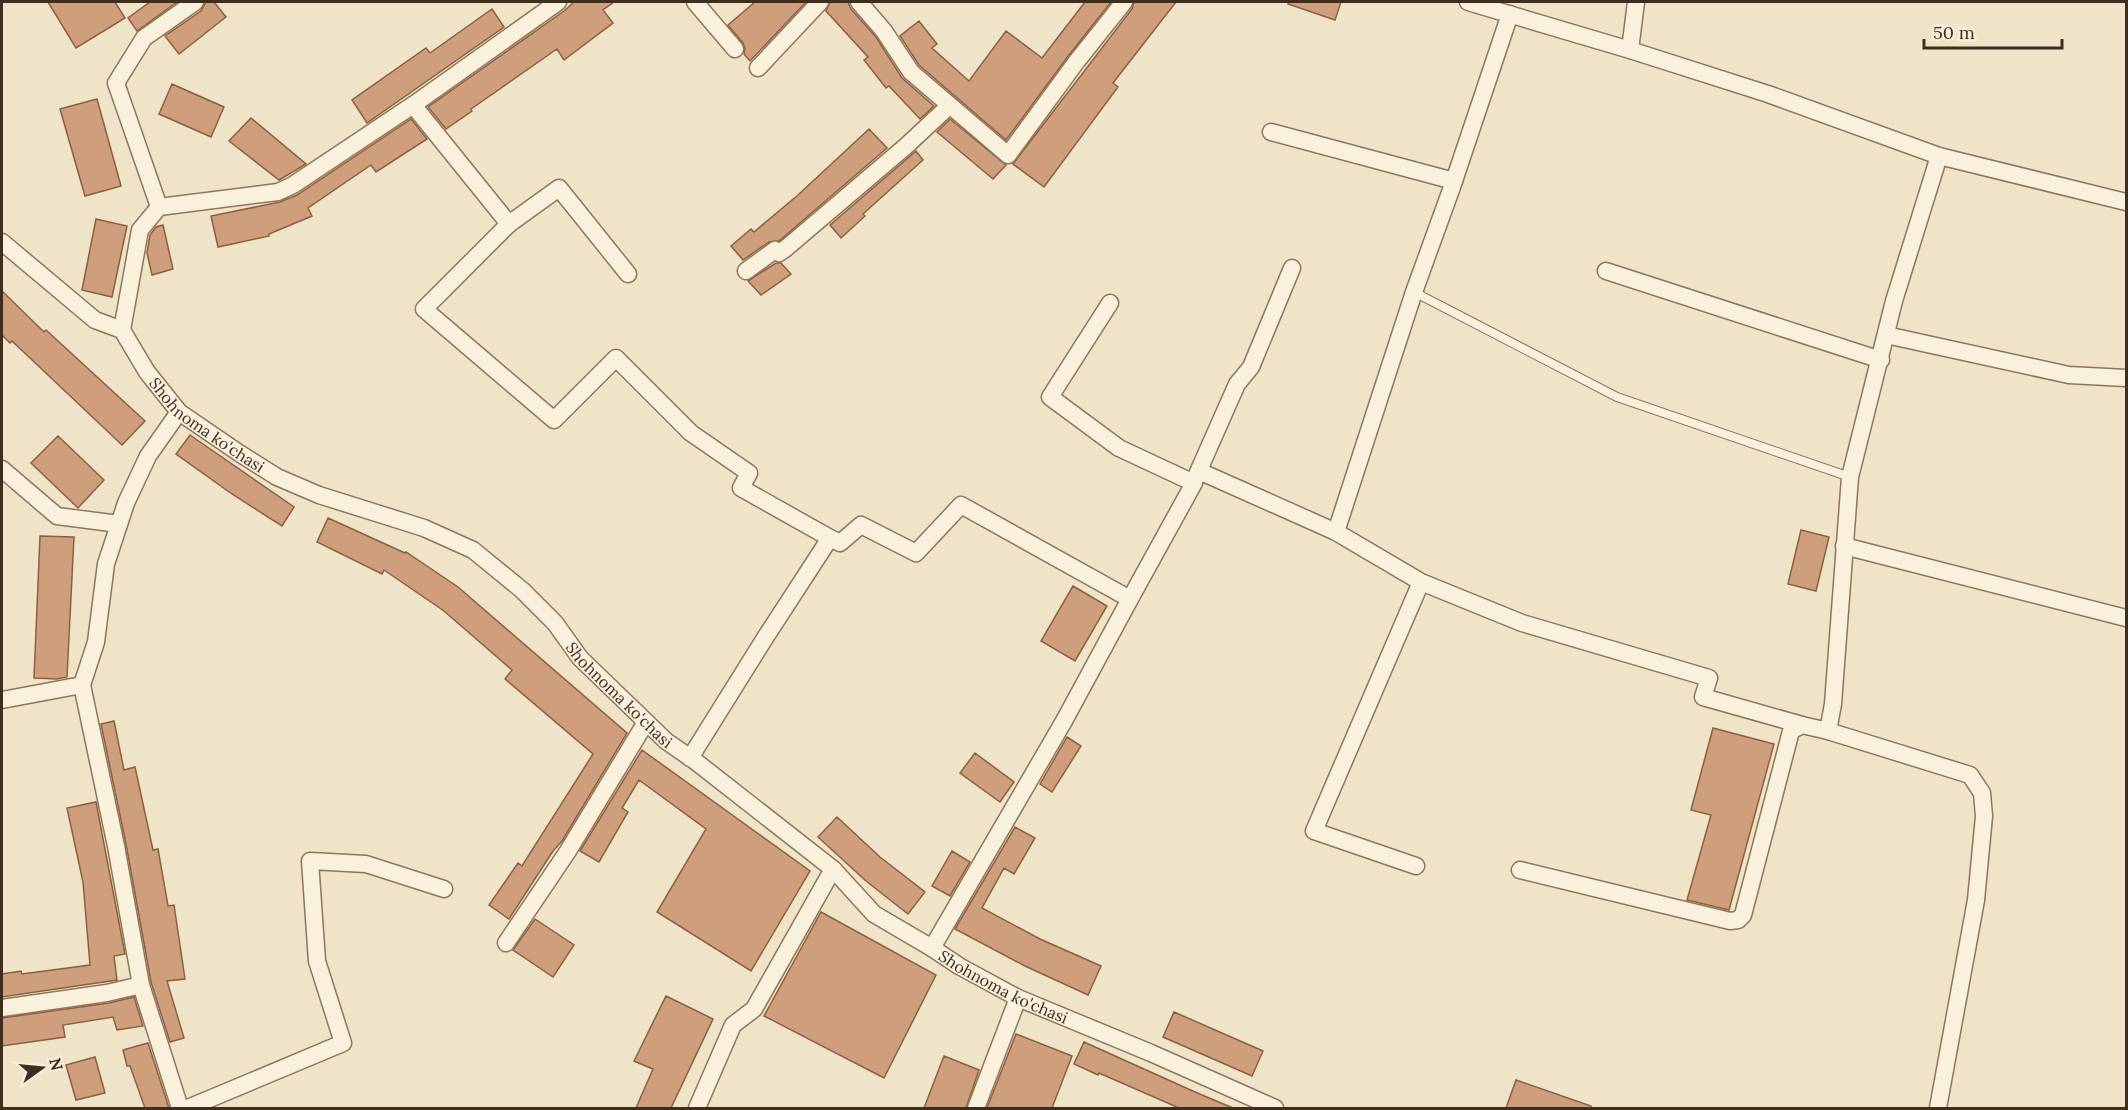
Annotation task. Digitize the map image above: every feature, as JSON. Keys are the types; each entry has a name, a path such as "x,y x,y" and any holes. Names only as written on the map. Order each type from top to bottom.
{"street":[{"path":"159,207 116,83 144,38 195,2"},
{"path":"2,242 95,320 122,330 140,230 159,207 279,192 293,185 413,105 558,2"},
{"path":"695,2 735,49"},
{"path":"758,68 820,2"},
{"path":"859,2 884,31 911,72 1008,155 1077,61 1124,2"},
{"path":"1468,2 1768,94 1939,156 2127,202"},
{"path":"1630,50 1636,2"},
{"path":"1336,532 1414,292 1510,14"},
{"path":"413,105 509,224"},
{"path":"746,272 775,250 779,254 905,147 949,106"},
{"path":"1271,132 1454,181"},
{"path":"1828,731 1833,704 1850,477 1894,301 1939,156"},
{"path":"628,274 559,188 509,224 424,309 554,420 616,358 691,433 749,473 741,488 840,543 861,525 916,554 961,505 1130,599"},
{"path":"933,948 1064,722 1196,477 1237,384 1251,367 1292,268"},
{"path":"1606,271 1881,360"},
{"path":"1110,303 1050,397 1119,448 1336,532 1421,582 1522,623 1708,678 1703,697 1828,731 1970,775 1982,794 1984,816 1976,900 1938,1108"},
{"name":"Shohnoma ko'chasi","path":"122,330 147,372 179,412 277,477 319,495 424,528 473,550 522,590 555,623 580,658 666,741 832,869 874,915 1018,998 1275,1108"},
{"path":"1886,335 2069,375 2127,378"},
{"path":"179,412 148,456 118,524 106,564 96,642 82,685 116,846 141,985 180,1108"},
{"path":"2,469 57,516 118,524"},
{"path":"690,758 831,538"},
{"path":"1844,546 2127,618"},
{"path":"1416,866 1314,831 1421,582"},
{"path":"2,700 82,685"},
{"path":"506,943 568,851 646,722"},
{"path":"1520,870 1730,921 1738,920 1743,915 1791,731 1802,725"},
{"path":"188,1108 343,1043 317,960 310,861 366,864 444,890"},
{"path":"697,1108 733,1025 754,1010 832,869"},
{"path":"2,1008 107,993 141,985"},
{"path":"976,1108 1018,998"}],"lane":[{"path":"1414,292 1617,397 1850,477"}],"building":[{"path":"48,2 115,2 125,18 76,48"},
{"path":"150,2 177,2 137,31 128,18"},
{"path":"206,2 214,2 226,17 179,54 165,36 201,11"},
{"path":"574,2 614,2 603,10 613,23 564,60 557,49 446,129 428,107"},
{"path":"755,2 806,2 750,61 744,54 743,43 728,25"},
{"path":"830,2 848,2 851,9 876,37 902,78 934,106 920,119 889,86 886,88 864,60 868,57 826,11"},
{"path":"1085,2 1111,2 1006,140 919,65 900,36 919,21 937,44 932,48 969,81 1006,31 1042,58"},
{"path":"1134,2 1176,2 1113,83 1118,87 1044,187 1013,164 1132,9"},
{"path":"1288,2 1341,2 1335,20 1288,4"},
{"path":"492,9 504,27 367,123 352,100 426,48 430,53"},
{"path":"172,84 224,107 211,137 159,114"},
{"path":"97,99 121,186 85,196 60,109"},
{"path":"251,118 306,164 279,180 229,141"},
{"path":"411,119 427,139 376,172 371,165 308,208 312,216 269,234 269,236 218,247 211,216 280,202 297,195"},
{"path":"950,119 1006,165 993,179 937,132"},
{"path":"869,129 887,148 779,241 769,242 743,260 731,246 751,229 754,232 798,195"},
{"path":"916,151 923,160 863,214 865,216 841,238 830,225"},
{"path":"96,219 127,226 112,297 82,290"},
{"path":"163,225 173,269 152,275 147,253 150,235 156,227"},
{"path":"776,263 781,263 791,274 761,295 748,281"},
{"path":"2,291 44,332 46,330 145,421 122,445 12,341 10,343 2,335"},
{"path":"190,435 294,507 282,526 176,454"},
{"path":"58,436 104,480 78,508 31,463"},
{"path":"328,518 406,552 458,587 627,733 562,841 553,851 509,919 489,905 518,863 522,866 593,754 505,679 512,670 444,611 384,570 382,574 317,542"},
{"path":"1801,530 1829,537 1816,591 1788,584"},
{"path":"40,536 74,537 67,677 57,679 34,678"},
{"path":"1073,586 1107,606 1075,661 1041,641"},
{"path":"114,721 124,770 135,767 153,850 158,849 168,906 174,905 185,979 167,981 184,1038 170,1042 151,982 101,724"},
{"path":"1713,728 1774,744 1729,910 1687,900 1711,815 1691,810"},
{"path":"1067,737 1081,746 1052,792 1040,784"},
{"path":"642,750 810,871 751,971 657,912 706,829 639,780 622,808 628,812 599,862 580,851"},
{"path":"975,753 1014,782 1000,802 960,773"},
{"path":"96,802 125,954 114,956 117,980 2,997 2,974 21,971 22,974 90,965 83,882 67,808"},
{"path":"837,817 880,857 925,892 908,914 866,881 818,837"},
{"path":"1015,827 1035,838 1014,874 1004,868 982,908 1040,939 1101,966 1088,995 1025,966 955,929"},
{"path":"952,851 970,862 950,896 932,886"},
{"path":"821,912 936,975 884,1078 764,1016"},
{"path":"535,919 574,945 553,977 513,950"},
{"path":"666,996 713,1019 671,1108 636,1108 653,1069 634,1061"},
{"path":"134,997 143,1026 117,1030 113,1017 63,1025 65,1037 2,1046 2,1018 109,1003"},
{"path":"1174,1012 1263,1051 1252,1076 1163,1037"},
{"path":"1016,1034 1072,1056 1052,1108 987,1108"},
{"path":"1084,1042 1233,1108 1179,1108 1099,1073 1098,1075 1074,1064"},
{"path":"148,1043 169,1108 145,1108 130,1066 127,1066 123,1050"},
{"path":"944,1056 979,1070 966,1108 924,1108"},
{"path":"95,1057 105,1093 76,1100 66,1065"},
{"path":"1516,1080 1591,1106 1591,1108 1506,1108"}]}
